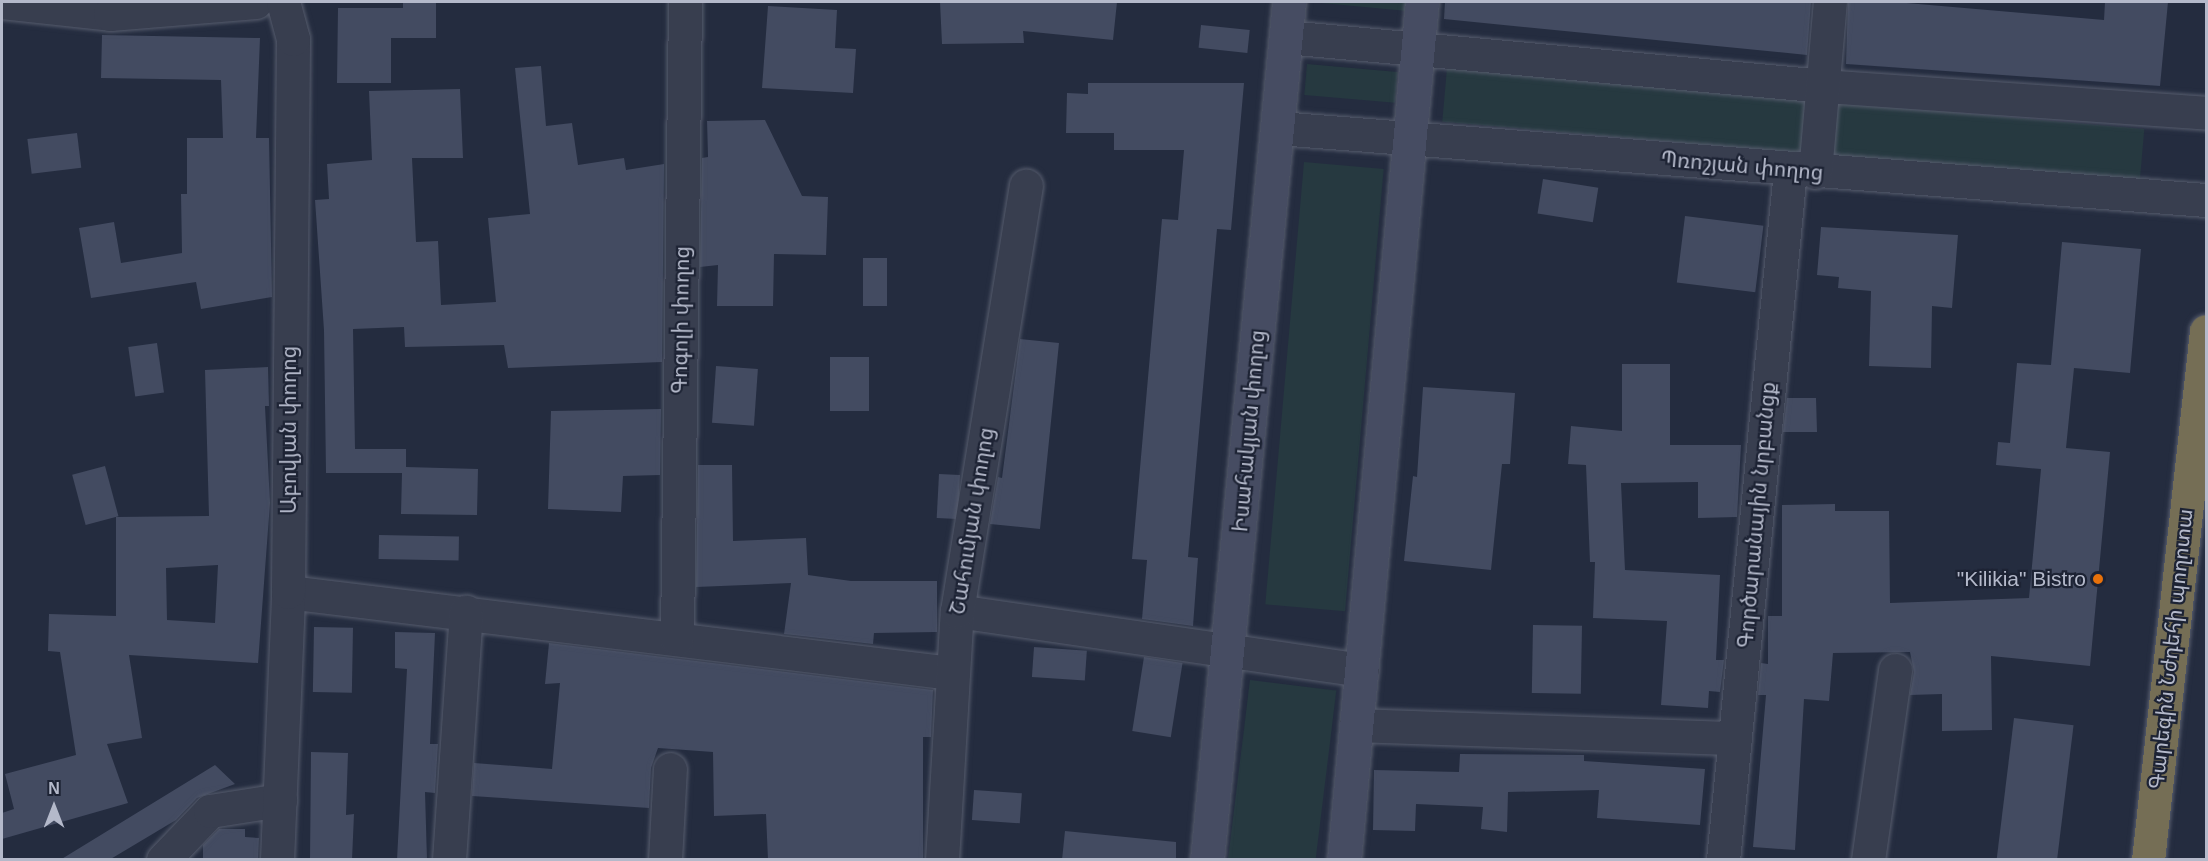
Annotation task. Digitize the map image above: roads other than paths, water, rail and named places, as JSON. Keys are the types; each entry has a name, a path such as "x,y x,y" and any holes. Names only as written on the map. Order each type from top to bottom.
{"highway":[{"name":"Գարեգին Նժդեհի պողոտա","path":"2148,860 2206,331"}],"street":[{"path":"2,2 111,14 256,2"},
{"name":"Աբովյան փողոց","path":"277,860 288,592 292,39 283,2"},
{"name":"Գոգոլի փողոց","path":"677,638 685,2"},
{"name":"Իսահակյան փողոց","path":"1207,860 1289,2"},
{"path":"1344,860 1422,2"},
{"name":"Գործարանային նրբանցք","path":"1723,860 1735,738 1802,171 1824,86 1830,2"},
{"path":"1286,37 1824,86 2206,113"},
{"name":"Պռոշյան փողոց","path":"1278,128 1802,171 2206,200"},
{"name":"Շահումյան փողոց","path":"942,860 957,610 1026,186"},
{"path":"288,592 952,672"},
{"path":"957,610 1362,670"},
{"path":"449,860 466,612"},
{"path":"1868,860 1895,670"},
{"path":"1356,725 1735,738"},
{"path":"665,860 670,769"},
{"path":"164,860 210,810 280,800"}],"place":[{"name":"\"Kilikia\" Bistro","path":"2098,579"}]}
